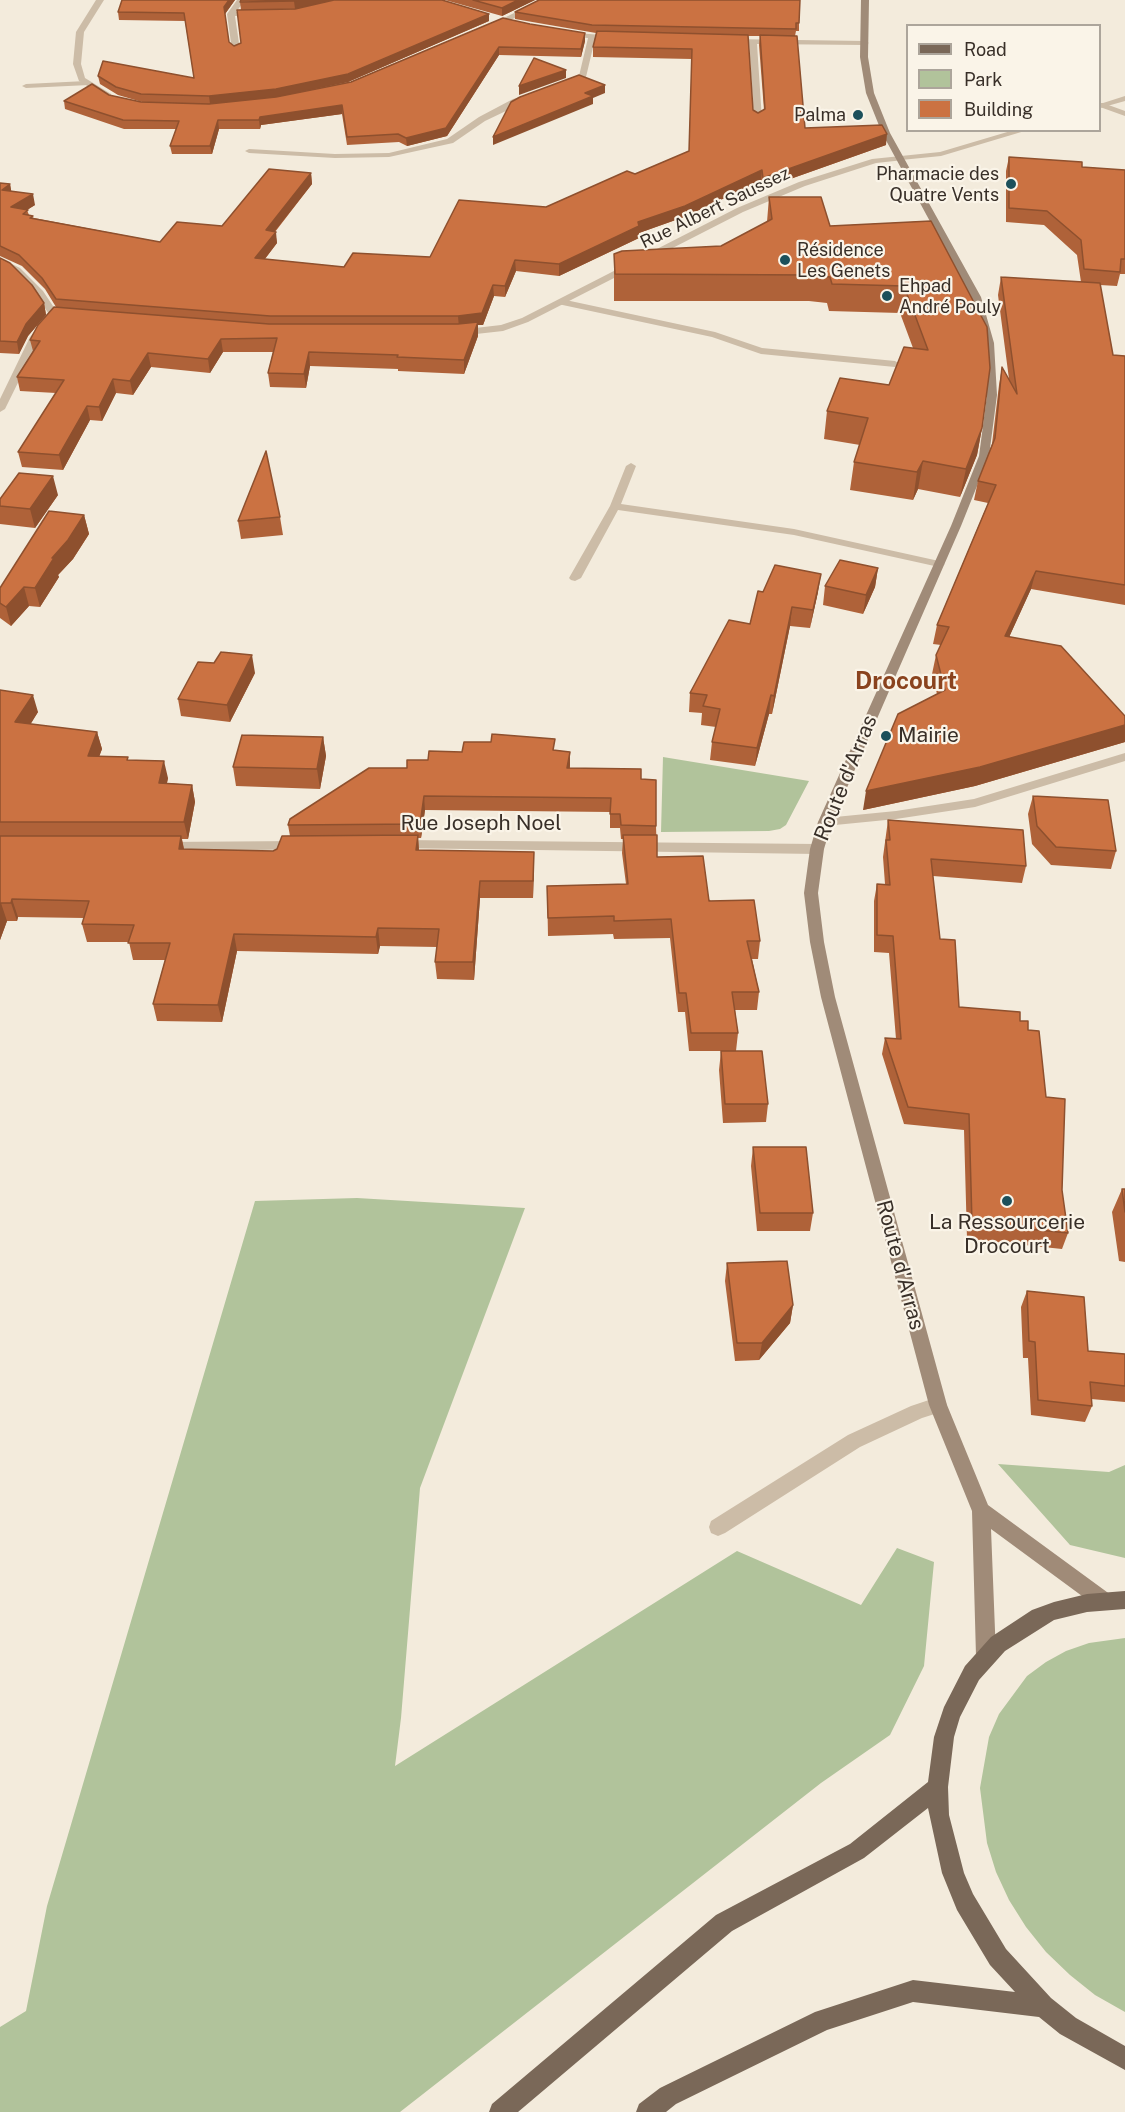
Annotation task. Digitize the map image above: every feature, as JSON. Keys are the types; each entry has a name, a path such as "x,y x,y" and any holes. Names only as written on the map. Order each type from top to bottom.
{"main road":[{"name":"Route d'Arras","path":"865,0 864,57 870,93 876,111 900,158 976,297 988,343 992,395 985,448 960,516 825,822 811,893 817,942 828,998 938,1405 981,1511 986,1656"},
{"path":"981,1511 1104,1601"},
{"path":"1124,2060 1068,2026 1043,2006 998,1957 965,1902 945,1844 939,1815 938,1787 944,1737 951,1714 972,1673 986,1656 1010,1634 1039,1617 1070,1606 1125,1600"},
{"path":"500,2112 724,1923 857,1851 938,1787"},
{"path":"647,2112 668,2096 824,2020 914,1991 1043,2006"}],"street":[{"path":"100,0 80,32 77,64 82,79 114,99"},
{"path":"236,50 231,14 241,0"},
{"path":"481,31 546,0"},
{"path":"231,14 263,14"},
{"path":"488,17 521,26"},
{"path":"553,32 626,38"},
{"path":"559,87 582,77 592,37"},
{"path":"718,41 865,43"},
{"path":"753,42 758,120"},
{"path":"26,86 87,83"},
{"path":"249,151 346,156 389,155 450,141 516,101 538,94"},
{"path":"1101,106 1125,98"},
{"path":"1101,106 1125,114"},
{"name":"Rue Albert Saussez","path":"447,333 503,328 525,320 740,210 791,188 875,161 941,154 1017,132"},
{"path":"0,261 17,270 59,315 34,337 0,409"},
{"path":"561,302 715,335 761,351 895,364"},
{"path":"575,578 615,506 631,466"},
{"path":"615,506 794,532 939,564"},
{"path":"825,822 896,815 975,803 1125,757"},
{"name":"Rue Joseph Noel","path":"383,846 537,845 818,849"},
{"path":"147,847 312,846"},
{"path":"718,1527 854,1441 917,1412 938,1405"}],"green space":[{"path":"663,757 809,781 786,825 780,829 661,832"},
{"path":"357,1198 525,1208 420,1488 395,1766 737,1551 861,1605 897,1548 934,1562 924,1666 890,1735 821,1783 400,2112 0,2112 0,2027 26,2011 47,1906 255,1201"},
{"path":"998,1464 1109,1472 1125,1465 1125,1558 1070,1545"},
{"path":"1125,1638 1125,2012 1095,1995 1070,1975 1046,1952 1026,1927 1009,1900 996,1872 987,1843 980,1788 989,1737 999,1714 1027,1676 1066,1651 1089,1643"}],"building":[{"path":"122,0 229,0 224,7 229,42 234,46 241,43 237,10 295,9 334,0 442,0 489,14 348,74 276,89 209,96 141,94 116,87 98,76 103,61 194,78 184,13 118,12"},
{"path":"241,0 298,0 240,2"},
{"path":"473,0 518,0 502,8"},
{"path":"539,0 800,0 799,23 796,23 796,29 592,25 515,12"},
{"path":"503,18 585,33 581,49 499,47 446,128 406,138 398,134 347,137 342,105 260,117 259,120 218,120 210,146 170,146 179,121 123,120 64,101 92,84 109,95 141,102 209,104 276,97 351,82"},
{"path":"597,31 748,35 753,110 758,113 765,109 760,35 797,36 805,128 882,125 887,134 763,178 762,170 685,206 638,222 639,226 559,264 515,260 505,286 493,285 482,313 458,316 270,316 56,299 42,278 19,255 0,246 0,183 10,184 2,190 33,194 11,207 28,210 23,214 33,216 30,218 160,242 177,222 222,226 269,169 311,173 266,230 276,232 255,258 344,267 353,253 430,257 459,200 546,207 627,171 635,174 689,151 692,49 593,47"},
{"path":"534,58 566,70 519,86"},
{"path":"579,75 605,85 585,93 593,96 493,137 511,102"},
{"path":"1009,157 1082,162 1082,167 1125,170 1125,259 1121,259 1120,272 1084,269 1081,240 1047,211 1009,208"},
{"path":"769,197 821,197 830,226 931,221 987,327 990,368 982,428 966,469 923,461 917,472 854,462 868,418 827,411 840,378 889,385 904,347 928,350 904,286 832,284 830,277 812,275 615,274 614,254 622,251 721,246 772,219"},
{"path":"0,258 10,263 32,285 44,303 26,324 17,342 0,341"},
{"path":"1001,277 1100,283 1113,355 1125,356 1125,585 1036,571 1005,636 1061,646 1125,716 1125,725 980,767 866,791 898,714 945,690 936,655 949,627 937,625 996,485 978,481 995,438 1002,367 1017,394"},
{"path":"54,307 269,324 458,324 478,322 464,360 309,352 304,374 268,373 277,338 221,339 208,359 148,353 130,381 113,379 99,407 87,406 59,455 18,452 64,380 17,377 40,341 30,340 38,325"},
{"path":"266,451 280,517 238,521"},
{"path":"19,473 53,476 30,509 0,506 0,499"},
{"path":"49,511 84,515 68,540 52,558 54,558 35,588 24,587 6,607 0,603 0,588"},
{"path":"840,560 878,568 866,595 825,586"},
{"path":"775,565 821,574 813,610 792,607 774,696 771,695 757,748 712,742 720,709 703,706 707,695 690,693 729,620 750,624 758,591 763,592"},
{"path":"221,652 252,655 227,705 178,699 198,662 214,663"},
{"path":"0,690 33,695 15,722 97,732 88,756 164,761 159,783 192,785 184,822 0,822"},
{"path":"492,734 555,739 553,750 570,752 567,768 641,769 641,779 656,780 656,826 621,825 620,814 610,814 611,798 424,796 420,824 288,825 290,819 369,768 407,768 407,760 428,760 429,751 462,752 464,742 491,742"},
{"path":"242,735 323,737 317,769 233,767"},
{"path":"1033,796 1108,800 1116,851 1056,847 1037,826"},
{"path":"888,820 1023,830 1026,866 931,859 940,939 955,940 959,1007 1020,1012 1020,1021 1028,1021 1028,1030 1039,1031 1046,1097 1065,1099 1062,1190 1068,1233 972,1223 969,1114 908,1107 885,1038 901,1039 893,936 877,935 877,884 890,885 886,840 890,840"},
{"path":"418,835 416,850 534,852 533,881 480,881 473,962 435,962 439,929 378,928 376,937 234,934 218,1005 153,1004 170,943 128,943 134,925 82,924 89,901 12,899 11,903 0,905 0,836 181,836 179,849 273,851 277,849 282,836"},
{"path":"623,835 657,835 657,857 703,856 709,901 754,900 760,941 747,941 759,992 732,992 738,1033 691,1033 686,993 679,993 671,919 614,921 614,916 548,918 547,886 628,884"},
{"path":"721,1051 762,1051 768,1104 725,1104"},
{"path":"753,1147 806,1147 813,1213 760,1213"},
{"path":"1122,1189 1125,1189 1125,1212"},
{"path":"787,1261 793,1305 762,1343 737,1343 727,1263"},
{"path":"1027,1291 1084,1297 1088,1351 1125,1354 1125,1386 1090,1382 1092,1406 1038,1400 1035,1342 1029,1341"}],"place":[{"name":"Palma","path":"858,115"},
{"name":"Pharmacie des Quatre Vents","path":"1011,184"},
{"name":"Résidence Les Genets","path":"785,260"},
{"name":"Ehpad André Pouly","path":"887,296"},
{"name":"Mairie","path":"886,736"},
{"name":"La Ressourcerie Drocourt","path":"1007,1201"}],"district":[{"name":"Drocourt","path":"906,682"}]}
